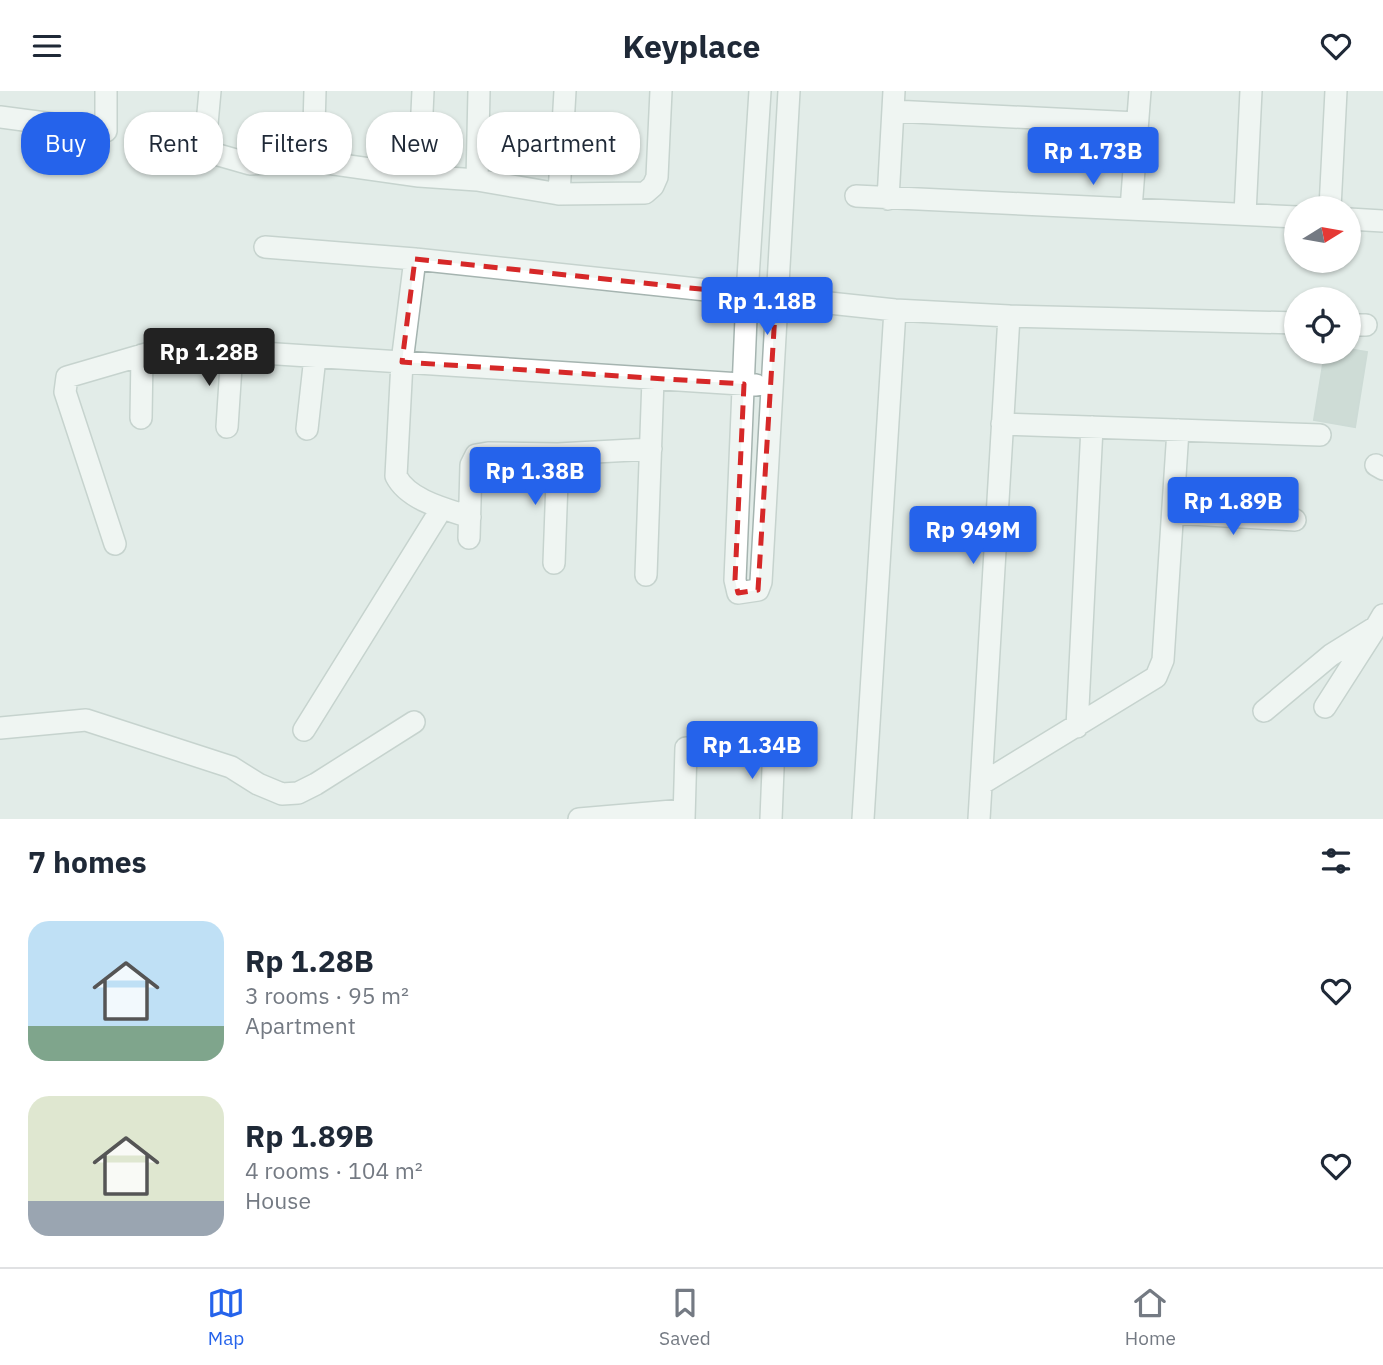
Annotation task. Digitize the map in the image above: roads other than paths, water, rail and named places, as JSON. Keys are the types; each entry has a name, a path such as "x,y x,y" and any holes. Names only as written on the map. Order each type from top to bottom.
{"street":[{"path":"0,117 106,131 106,91"},
{"path":"209,91 205,146 208,152 237,160"},
{"path":"314,112 315,91"},
{"path":"419,176 423,91"},
{"path":"477,180 479,91"},
{"path":"559,194 565,91"},
{"path":"352,167 419,176 477,180 559,194 645,193 653,186 657,177 661,91"},
{"path":"760,91 747,294 735,580 738,593 758,590 761,582 789,91"},
{"path":"1131,209 1140,91"},
{"path":"1245,214 1251,91"},
{"path":"1331,196 1336,91"},
{"path":"888,199 894,101 1138,123"},
{"path":"856,196 1284,216"},
{"path":"1362,220 1383,221"},
{"path":"265,247 895,310 1009,316 1284,323"},
{"path":"415,260 402,362 396,476 402,488 442,508 469,527 471,465 476,455 651,449"},
{"path":"863,819 895,310"},
{"path":"979,819 1009,316"},
{"path":"115,544 65,392 67,377 170,347 772,387"},
{"path":"228,426 232,351"},
{"path":"141,418 142,355"},
{"path":"307,429 315,357"},
{"path":"646,575 653,379"},
{"path":"1002,424 1320,435"},
{"path":"1077,727 1092,427"},
{"path":"981,784 1156,677 1163,660 1178,430"},
{"path":"554,563 558,454"},
{"path":"304,730 442,508"},
{"path":"1173,513 1295,520"},
{"path":"1325,707 1380,621"},
{"path":"1264,711 1331,655 1380,621"},
{"path":"0,728 86,720 231,767 258,784 282,794 298,793 316,784 414,722"},
{"path":"771,819 774,744"},
{"path":"579,819 684,814 686,748"}]}
